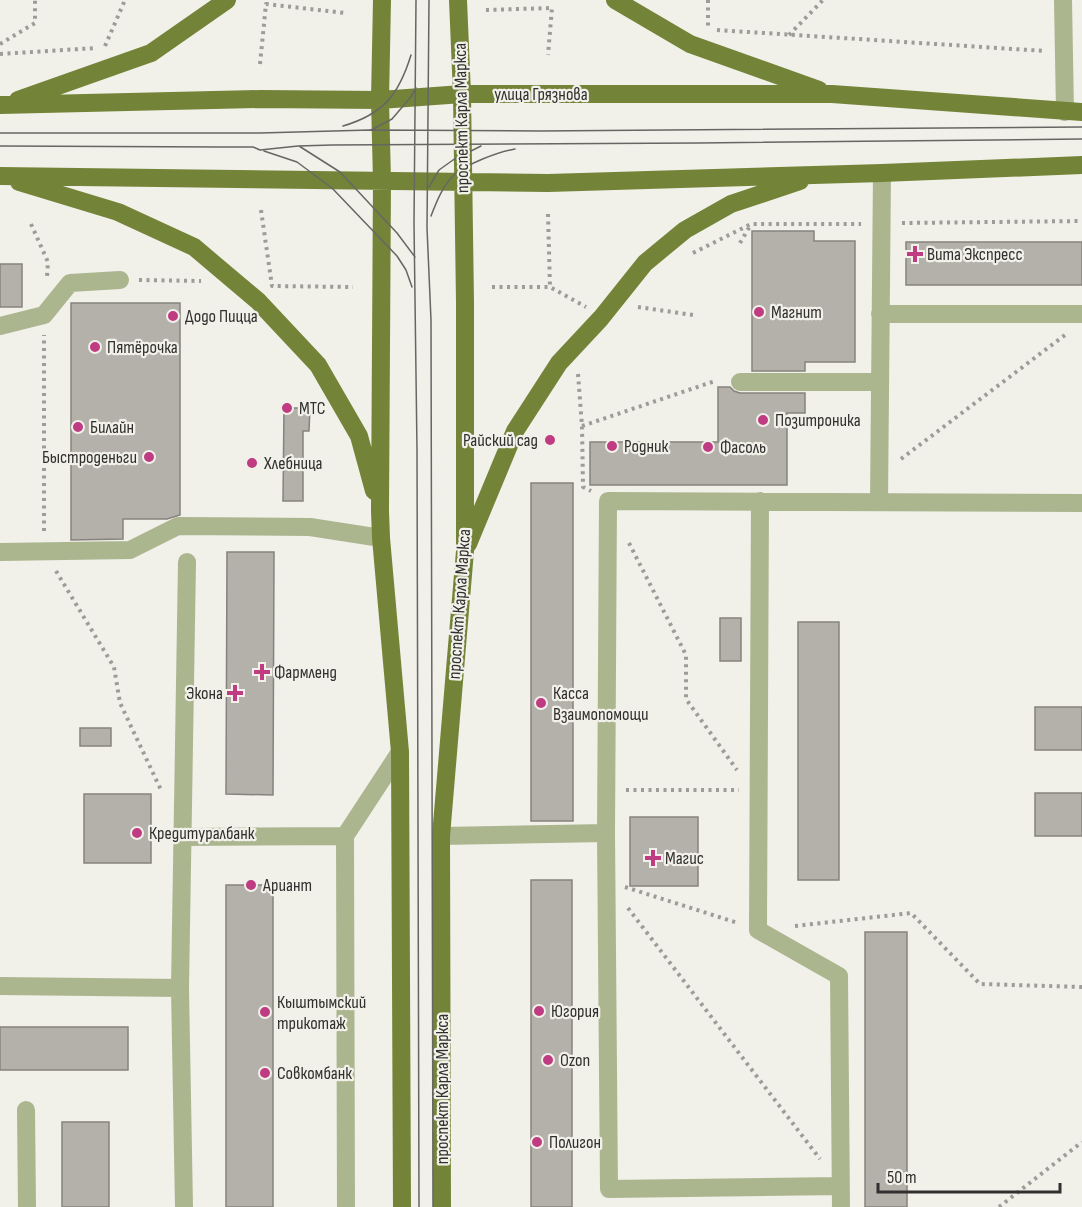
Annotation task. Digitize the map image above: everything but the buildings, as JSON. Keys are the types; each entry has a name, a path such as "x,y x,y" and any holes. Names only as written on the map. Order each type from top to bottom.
{"main road":[{"path":"1,105 151,53 227,0"},
{"path":"382,0 380,512 400,752 402,1207"},
{"name":"проспект Карла Маркса","path":"442,1207 441,836 465,551 465,314 459,0"},
{"path":"615,0 690,44 832,94"},
{"name":"улица Грязнова","path":"1,105 260,99 380,100 462,94 832,94 1073,112"},
{"path":"0,176 548,183 882,174 1082,165"},
{"path":"465,551 515,431 559,363 601,318 645,263 685,230 731,204 819,175"},
{"path":"0,176 118,212 194,247 258,301 318,365 359,436 380,512"}],"lane":[{"path":"1063,0 1064,52 1073,112"},
{"path":"879,502 882,174"},
{"path":"0,326 44,315 70,283 120,280"},
{"path":"880,314 1077,321"},
{"path":"740,381 879,382"},
{"path":"840,1186 609,1189 606,833 608,501 1082,503"},
{"path":"760,501 758,930 839,976 841,1207"},
{"path":"0,552 130,550 178,526 310,527 381,538"},
{"path":"183,1207 180,988 187,562"},
{"path":"346,1207 345,836 400,752"},
{"path":"441,836 606,833"},
{"path":"184,837 345,836"},
{"path":"0,986 180,988"},
{"path":"26,1110 27,1207"}],"path":[{"path":"0,44 35,23 35,0"},
{"path":"0,54 104,48 125,0"},
{"path":"708,0 708,29 1064,52"},
{"path":"789,35 823,0"},
{"path":"260,64 266,4 345,13"},
{"path":"486,10 552,8 548,55"},
{"path":"261,210 272,286 353,287"},
{"path":"548,214 550,286"},
{"path":"684,258 751,224 1082,221"},
{"path":"740,243 751,224"},
{"path":"120,280 204,281"},
{"path":"492,287 550,286 589,309"},
{"path":"643,297 635,306 693,315"},
{"path":"879,476 1077,321"},
{"path":"572,380 578,370 583,487 608,501"},
{"path":"582,426 715,381"},
{"path":"629,542 686,655 686,699 738,772"},
{"path":"607,790 751,790 758,804"},
{"path":"607,881 758,930"},
{"path":"607,881 840,1186"},
{"path":"793,926 911,913 980,984 1082,987"},
{"path":"999,1207 1082,1142"}],"tram line":[{"path":"416,0 414,223 417,450 419,1207"},
{"path":"429,0 427,228 431,320 433,1207"},
{"path":"343,126 369,115 388,101 401,81 411,55"},
{"path":"371,130 392,119 416,88"},
{"path":"0,133 1082,127"},
{"path":"0,146 253,147 260,150 332,145 1082,139"},
{"path":"299,146 340,172 397,233 415,257"},
{"path":"429,187 439,170 481,146"},
{"path":"431,216 443,189 454,175 483,159 515,149"},
{"path":"264,151 297,162 332,188 397,256 406,270 412,287"}],"place":[{"name":"Вита Экспресс","path":"915,254"},
{"name":"Магнит","path":"759,312"},
{"name":"Додо Пицца","path":"173,316"},
{"name":"Пятёрочка","path":"95,347"},
{"name":"МТС","path":"287,408"},
{"name":"Позитроника","path":"763,420"},
{"name":"Билайн","path":"78,427"},
{"name":"Райский сад","path":"550,440"},
{"name":"Родник","path":"612,446"},
{"name":"Фасоль","path":"708,447"},
{"name":"Быстроденьги","path":"149,457"},
{"name":"Хлебница","path":"252,463"},
{"name":"Фармленд","path":"262,672"},
{"name":"Экона","path":"235,693"},
{"name":"Касса Взаимопомощи","path":"541,703"},
{"name":"Кредитуралбанк","path":"137,833"},
{"name":"Магис","path":"653,858"},
{"name":"Ариант","path":"251,885"},
{"name":"Югория","path":"539,1011"},
{"name":"Кыштымский трикотаж","path":"265,1012"},
{"name":"Ozon","path":"548,1060"},
{"name":"Совкомбанк","path":"265,1073"},
{"name":"Полигон","path":"537,1142"}]}
